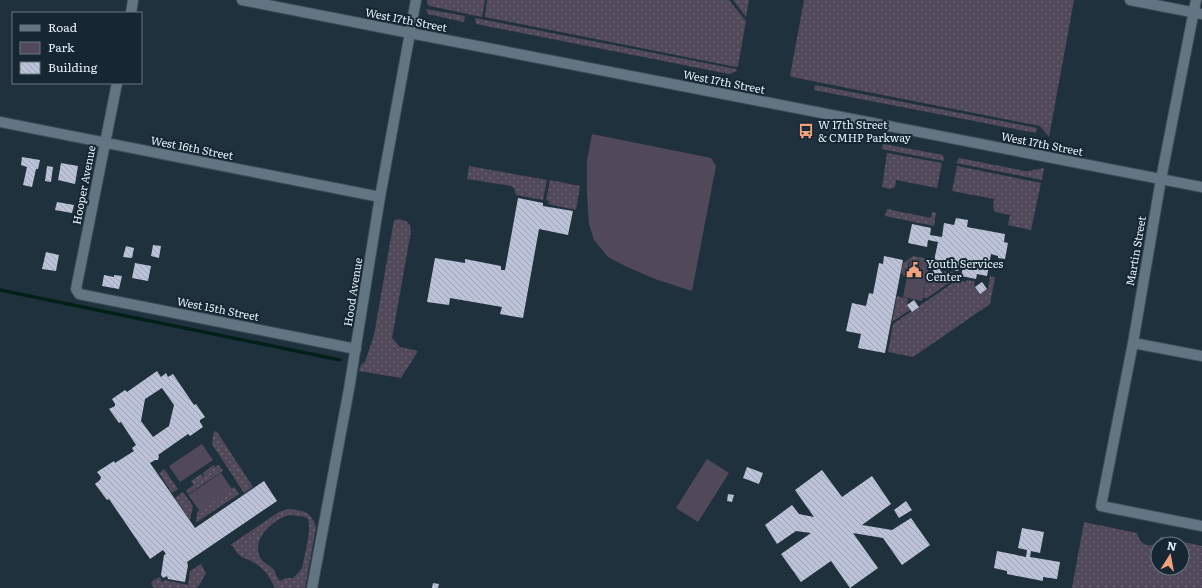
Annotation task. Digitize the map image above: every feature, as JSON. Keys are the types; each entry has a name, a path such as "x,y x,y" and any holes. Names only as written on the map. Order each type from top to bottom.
{"street":[{"path":"131,12 133,0"},
{"name":"West 17th Street","path":"242,0 410,34 1202,187"},
{"name":"Hood Avenue","path":"312,588 356,349 380,197 416,0"},
{"path":"1130,0 1198,14"},
{"name":"Martin Street","path":"1196,0 1198,14 1161,179 1133,343 1101,506 1202,526"},
{"name":"Hooper Avenue","path":"77,292 79,274 117,84"},
{"name":"West 16th Street","path":"0,122 380,197"},
{"name":"West 15th Street","path":"77,292 79,294 356,349"},
{"path":"1133,343 1202,356"}],"green space":[{"path":"427,0 485,0 482,17 430,6 427,4"},
{"path":"487,0 729,0 746,21 738,66 736,67 485,17"},
{"path":"733,0 749,0 746,17"},
{"path":"804,0 1074,0 1049,137 1040,126 790,76"},
{"path":"426,9 465,16 464,22 428,14"},
{"path":"475,18 736,69 737,71 729,74 476,24"},
{"path":"815,85 1037,128 1036,133 814,90"},
{"path":"592,134 711,158 716,166 692,291 655,279 625,266 608,257 594,240 589,224 587,194 587,160"},
{"path":"883,144 943,155 944,161 882,149"},
{"path":"887,153 942,163 937,188 896,180 895,187 890,189 882,187"},
{"path":"959,158 1025,171 1044,168 1042,180 956,163"},
{"path":"469,166 547,180 543,200 516,195 514,188 511,186 467,179"},
{"path":"957,166 1041,183 1031,230 1008,225 1010,215 995,212 993,207 994,199 952,191"},
{"path":"550,180 580,186 576,210 548,204 549,201 546,200"},
{"path":"887,209 931,218 932,212 936,213 934,226 885,216"},
{"path":"399,219 408,222 411,231 392,338 400,347 418,351 401,378 359,371 361,365 365,362 374,335 394,220"},
{"path":"913,256 929,259 928,265 909,261 906,276 903,276 901,273 903,263"},
{"path":"910,261 929,265 922,301 903,297"},
{"path":"944,271 953,272 952,274 955,275 954,279 927,298 923,298 928,273 930,272 935,279 943,274"},
{"path":"990,276 995,277 990,304 913,357 888,352 893,324 957,280 966,282 966,280 975,281 974,286 980,294 988,289"},
{"path":"897,296 908,299 907,305 910,310 892,322"},
{"path":"214,431 217,432 253,487 244,493 212,444"},
{"path":"202,444 213,460 180,482 169,466"},
{"path":"707,459 729,473 698,522 676,508"},
{"path":"213,465 215,467 219,465 223,471 188,494 186,490 194,485 191,481 201,474 203,477 203,473"},
{"path":"164,469 178,489 172,493 159,473"},
{"path":"221,473 232,489 200,511 188,495"},
{"path":"234,487 239,494 196,522 197,512"},
{"path":"183,492 193,506 190,520 175,498"},
{"path":"288,509 303,511 309,515 316,527 305,588 275,588 269,576 262,569 238,554 233,546 230,545 279,512","holes":["290,515 305,517 308,519 309,529 302,568 293,578 286,578 280,581 274,570 260,558 258,548 259,541 267,529 278,520"]},
{"path":"1084,522 1137,533 1141,541 1147,545 1150,545 1150,576 1190,576 1190,543 1202,546 1202,588 1072,588"},
{"path":"201,564 206,573 197,588 154,588 151,584 152,581 160,577 162,582 165,580 188,585 190,571"}],"building":[{"path":"22,157 40,160 38,169 36,169 32,187 23,185 27,167 21,165"},
{"path":"61,163 78,166 75,184 58,180"},
{"path":"47,166 53,167 51,182 45,181"},
{"path":"518,198 543,203 543,206 573,211 568,235 539,229 523,318 500,314 502,307 450,298 449,305 427,302 435,258 465,263 465,259 501,266 501,270 505,270"},
{"path":"57,202 74,205 72,213 55,210"},
{"path":"956,218 968,220 967,227 1005,234 1004,242 1008,243 1005,259 998,258 998,256 991,254 987,276 977,274 976,279 961,276 964,263 960,262 958,271 944,268 945,263 934,261 938,242 928,240 927,247 908,243 912,224 931,228 930,235 942,237 944,223 954,225"},
{"path":"153,245 161,246 159,258 151,256"},
{"path":"126,246 134,248 132,258 123,257"},
{"path":"46,252 59,255 56,271 42,269"},
{"path":"884,256 903,260 885,353 858,348 861,334 846,331 852,303 866,306 869,293 873,294 879,263 883,264"},
{"path":"135,263 151,266 148,281 132,278"},
{"path":"938,267 943,274 936,278 931,272"},
{"path":"104,275 114,277 114,275 122,276 119,289 102,286"},
{"path":"982,282 987,289 980,294 975,287"},
{"path":"914,300 919,307 912,312 907,305"},
{"path":"157,371 161,377 166,373 168,377 173,374 194,405 196,404 205,417 200,420 203,427 190,436 188,434 158,455 158,460 150,463 195,528 264,481 277,501 187,562 188,565 185,582 168,579 167,576 163,578 161,575 164,555 166,554 163,550 150,559 109,499 107,500 95,484 101,477 97,472 134,451 132,448 136,445 121,422 119,423 109,409 115,406 112,399 125,390 127,392","holes":["162,388 174,405 169,426 153,437 141,421 145,399"]},
{"path":"747,467 763,473 759,484 743,478"},
{"path":"822,470 842,497 872,476 891,504 862,525 892,530 911,518 930,545 902,565 883,538 853,533 878,568 850,588 831,561 801,582 781,554 811,533 796,531 777,544 765,525 792,505 799,514 814,517 795,490"},
{"path":"728,494 734,495 732,502 727,501"},
{"path":"906,501 912,510 899,518 894,510"},
{"path":"1022,528 1044,532 1040,553 1031,551 1030,557 1060,562 1057,579 1043,577 1043,581 1007,574 1007,571 994,568 997,551 1026,557 1027,550 1018,548"},
{"path":"433,583 439,584 438,588 432,588"}],"waterway":[{"path":"0,290 340,360"}],"place":[{"name":"W 17th Street & CMHP Parkway","path":"806,131"},
{"name":"Youth Services Center","path":"914,270"}]}
